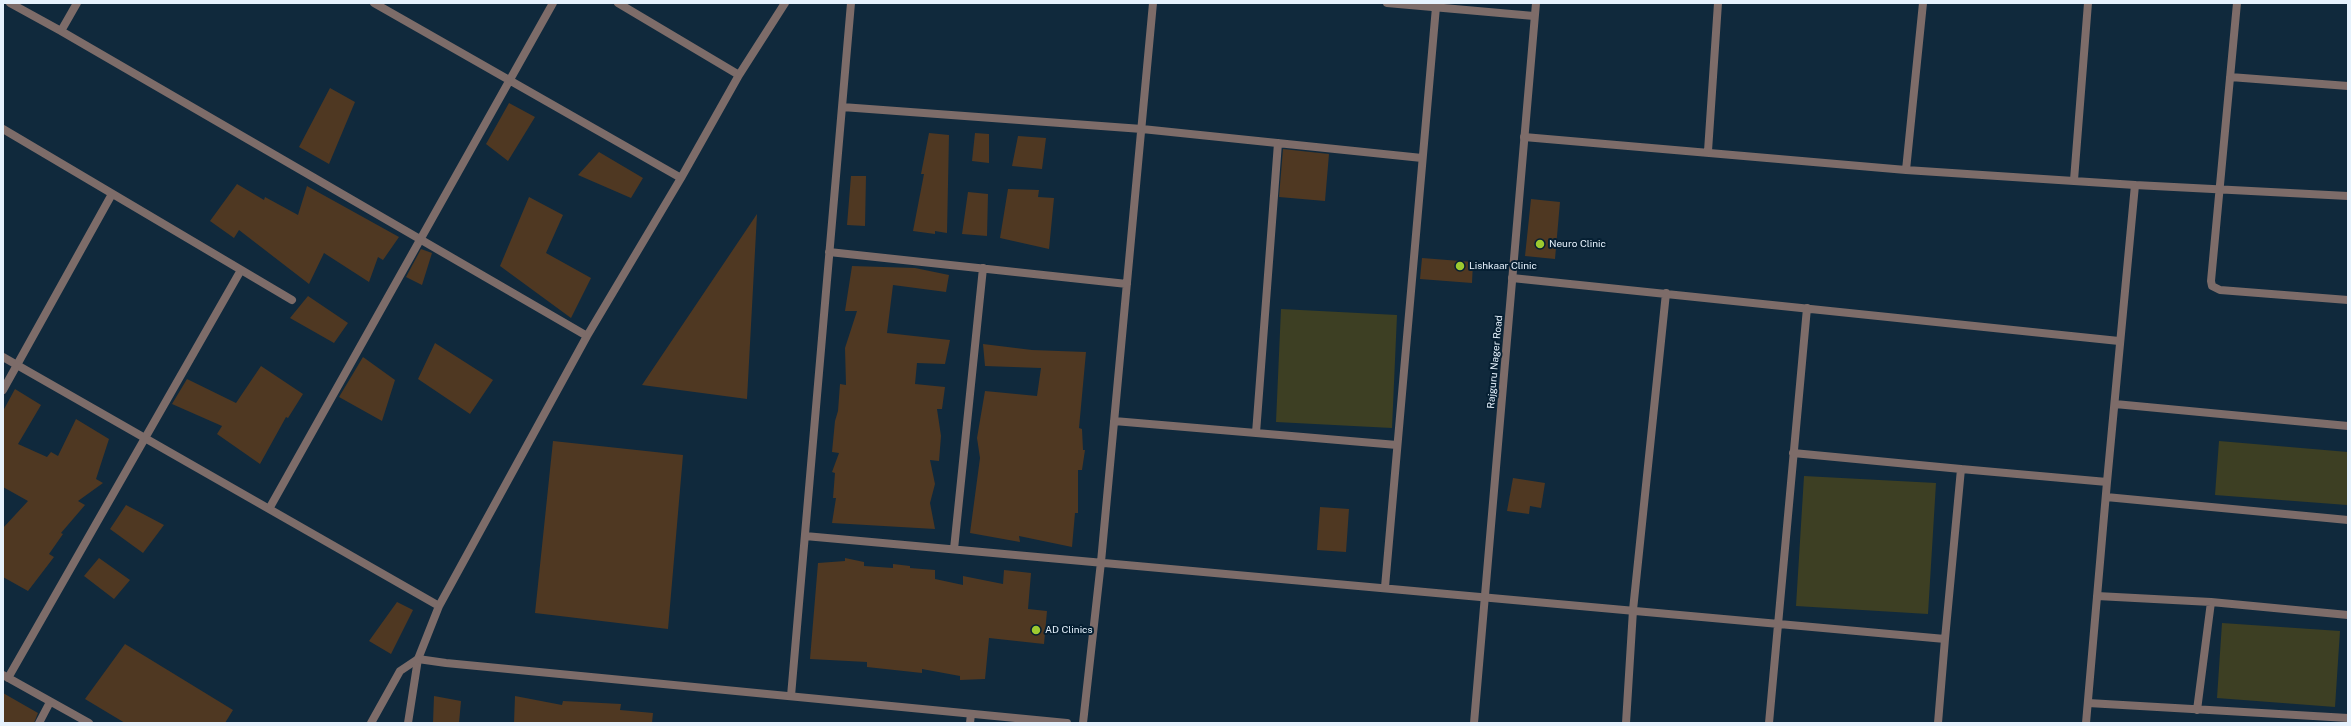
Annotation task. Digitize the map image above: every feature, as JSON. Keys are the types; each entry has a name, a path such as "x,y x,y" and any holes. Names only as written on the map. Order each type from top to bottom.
{"street":[{"path":"10,3 61,31 587,336"},
{"path":"61,31 78,3"},
{"path":"374,3 682,178"},
{"path":"269,509 419,239 511,80 553,3"},
{"path":"618,3 739,75"},
{"path":"408,723 418,659 439,606 587,336 682,178 739,75 784,3"},
{"path":"791,696 851,3"},
{"path":"1083,723 1101,562 1153,3"},
{"path":"1387,3 1534,16"},
{"name":"Rajguru Nager Road","path":"1474,723 1536,3"},
{"path":"1708,151 1718,3"},
{"path":"1906,170 1923,3"},
{"path":"2074,180 2088,3"},
{"path":"2236,3 2221,189 2211,281 2215,288 2220,290 2348,300"},
{"path":"1385,587 1436,7"},
{"path":"2230,77 2348,86"},
{"path":"842,107 1142,129 1422,158"},
{"path":"3,129 292,300"},
{"path":"1524,137 1708,151 1906,170 2135,185 2348,196"},
{"path":"1256,433 1278,143"},
{"path":"2086,723 2115,404 2119,341 2135,185"},
{"path":"3,390 112,194"},
{"path":"829,252 1127,284"},
{"path":"954,549 983,268"},
{"path":"89,723 6,676 241,270"},
{"path":"1512,278 2119,341"},
{"path":"1626,723 1633,610 1666,293"},
{"path":"1769,723 1807,308"},
{"path":"3,357 439,606"},
{"path":"2115,404 2348,426"},
{"path":"1114,421 1397,445"},
{"path":"1793,454 2107,482"},
{"path":"1938,723 1961,469"},
{"path":"2106,497 2348,520"},
{"path":"805,536 1485,596 1945,639"},
{"path":"2098,596 2211,602 2348,615"},
{"path":"2197,710 2211,602"},
{"path":"371,723 400,671 418,659 446,663 1067,723"},
{"path":"39,723 50,702"},
{"path":"2088,703 2348,718"},
{"path":"970,723 971,714"}],"green space":[{"path":"1281,309 1397,315 1392,428 1276,422"},
{"path":"2219,441 2348,452 2347,505 2215,495"},
{"path":"1804,476 1936,483 1928,614 1796,606"},
{"path":"2222,623 2340,631 2335,707 2217,698"}],"building":[{"path":"330,88 355,102 329,164 299,147"},
{"path":"509,103 535,117 508,161 486,144"},
{"path":"929,133 949,135 947,233 935,231 935,234 913,231 924,174 921,174"},
{"path":"975,133 989,134 989,163 972,161"},
{"path":"1018,136 1046,138 1042,169 1012,166"},
{"path":"1283,149 1329,154 1325,201 1279,197"},
{"path":"599,152 643,178 631,198 578,175"},
{"path":"851,176 866,176 865,226 847,225"},
{"path":"237,184 264,200 265,197 298,215 307,186 399,237 383,260 378,257 369,282 324,253 309,284 239,230 234,238 210,221"},
{"path":"1008,189 1039,190 1038,197 1054,198 1049,249 1000,238"},
{"path":"968,192 988,194 987,236 962,234"},
{"path":"529,197 563,215 546,253 591,278 571,318 500,266"},
{"path":"1531,199 1560,202 1555,259 1525,256"},
{"path":"757,214 747,399 642,385"},
{"path":"421,249 432,253 422,285 406,277"},
{"path":"1422,258 1473,262 1472,283 1420,279"},
{"path":"852,266 915,268 949,275 946,292 893,285 887,333 950,340 945,364 917,363 915,384 945,387 942,409 937,409 941,436 939,461 930,460 935,484 930,503 935,529 832,523 836,498 833,498 835,473 832,472 839,453 832,452 835,421 838,411 840,384 846,385 845,348 857,311 845,311"},
{"path":"308,296 348,323 334,343 290,318"},
{"path":"435,343 493,380 470,414 418,379"},
{"path":"983,344 1032,350 1086,352 1079,428 1082,429 1083,450 1085,450 1082,470 1078,470 1078,513 1075,513 1072,547 1019,536 1020,542 970,533 980,458 977,438 985,391 1037,396 1041,368 985,366"},
{"path":"363,357 395,380 382,421 339,397"},
{"path":"261,366 303,394 288,418 286,417 260,464 217,434 222,426 172,404 187,379 236,403"},
{"path":"15,389 41,405 18,444 47,457 51,452 58,456 76,419 109,439 96,479 103,483 78,501 85,505 61,533 63,534 49,554 54,557 28,591 3,577 3,528 28,501 3,487 3,411"},
{"path":"553,441 683,455 668,629 535,613"},
{"path":"1513,478 1545,483 1541,508 1530,506 1529,514 1507,511"},
{"path":"126,505 164,525 143,553 110,529"},
{"path":"1320,507 1349,509 1346,552 1317,550"},
{"path":"99,558 130,580 114,599 84,576"},
{"path":"845,558 864,562 864,566 893,568 893,564 910,566 910,568 935,570 935,579 963,585 963,576 1003,584 1004,570 1031,573 1028,609 1047,611 1044,644 989,638 985,679 960,680 960,676 922,669 922,673 867,667 867,662 810,659 818,563 845,561"},
{"path":"397,602 413,610 391,654 369,641"},
{"path":"125,644 233,710 225,723 125,723 85,699"},
{"path":"3,693 38,713 34,723 3,723"},
{"path":"434,696 461,701 459,723 433,723"},
{"path":"515,696 562,705 563,701 621,704 620,710 653,713 652,723 514,723"}],"place":[{"name":"Neuro Clinic","path":"1540,244"},
{"name":"Lishkaar Clinic","path":"1460,266"},
{"name":"AD Clinics","path":"1036,630"}]}
